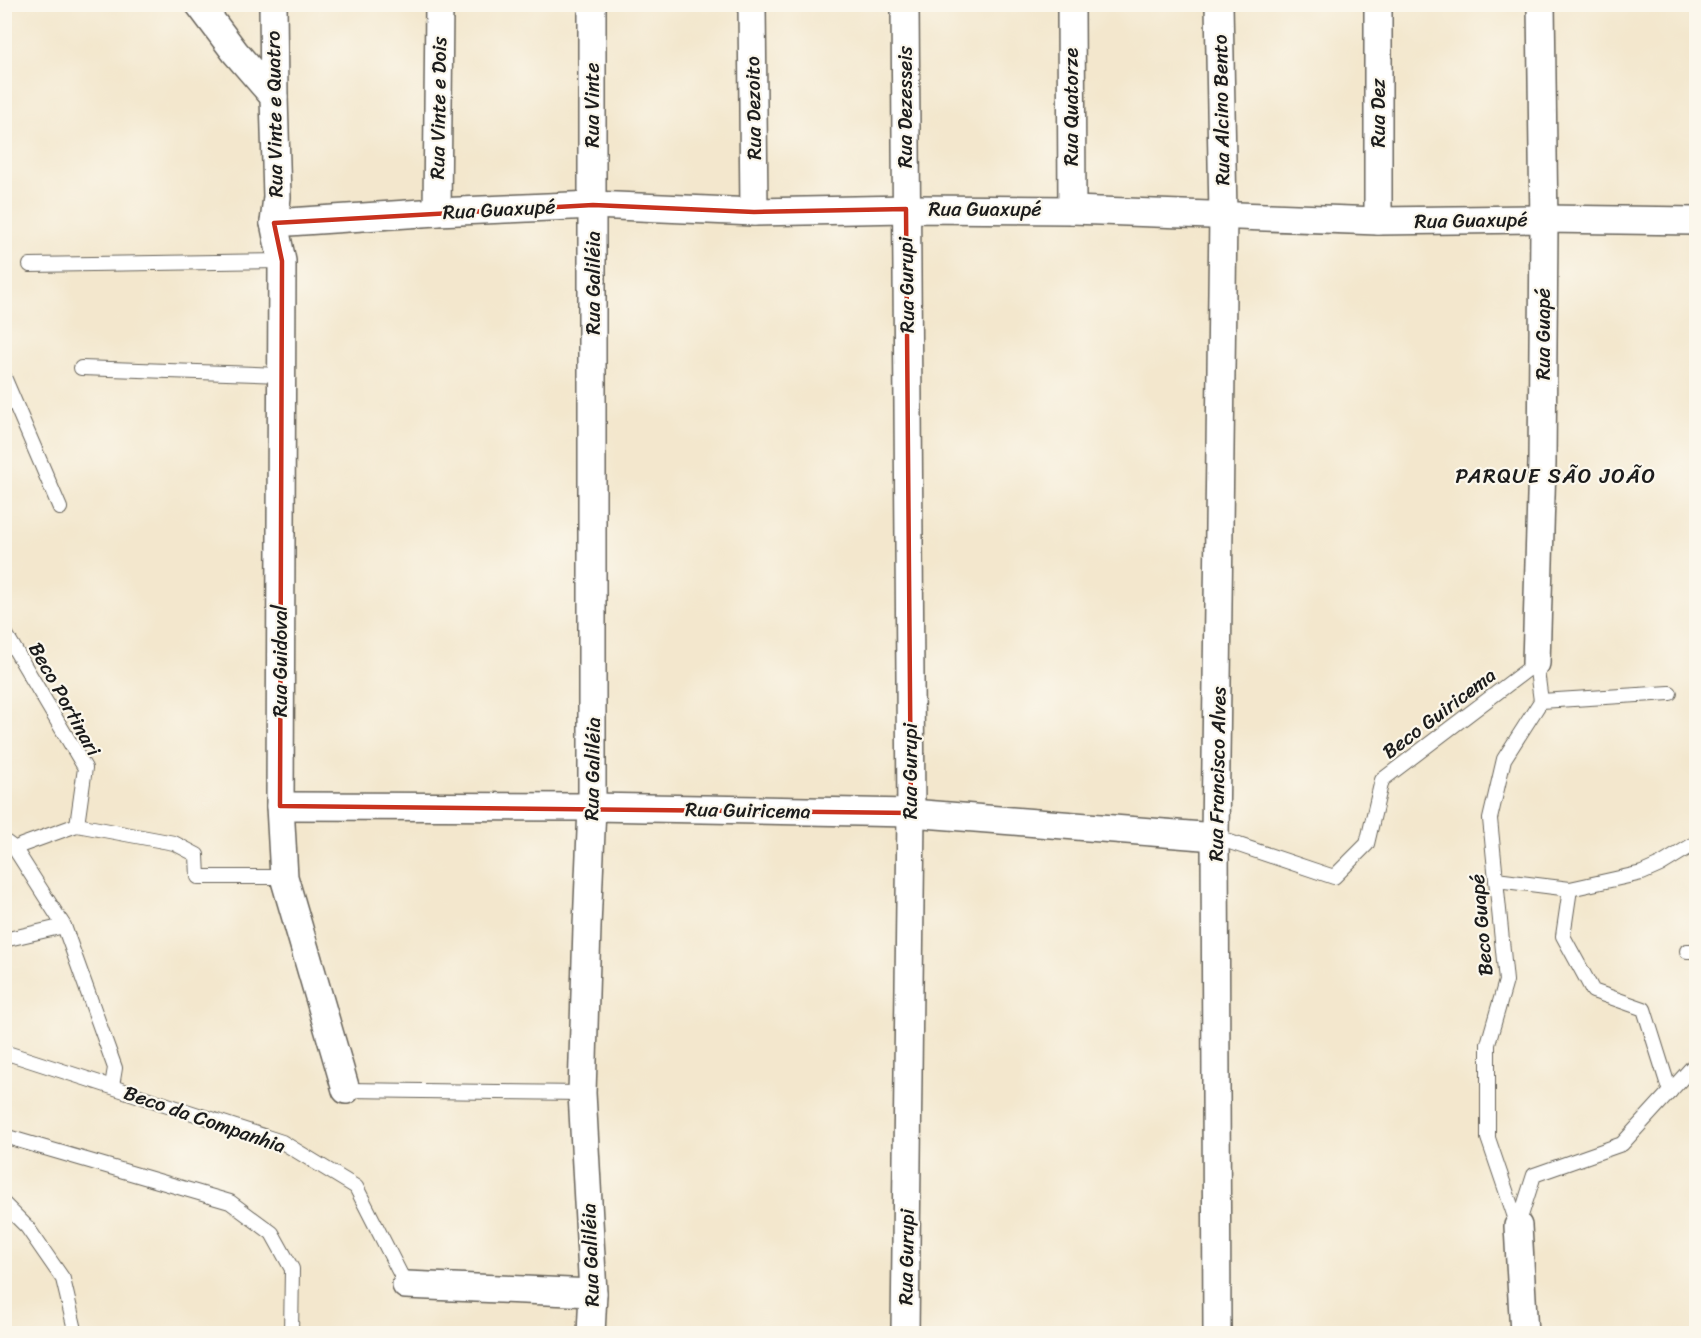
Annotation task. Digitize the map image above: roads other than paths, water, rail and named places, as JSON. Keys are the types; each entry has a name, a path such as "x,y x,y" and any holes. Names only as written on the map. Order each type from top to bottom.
{"street":[{"path":"199,4 235,52 274,97"},
{"name":"Rua Vinte e Quatro","path":"273,4 277,197 274,223"},
{"name":"Rua Vinte e Dois","path":"437,212 439,4"},
{"name":"Rua Vinte","path":"592,4 593,205"},
{"name":"Rua Dezoito","path":"752,4 754,212"},
{"name":"Rua Dezesseis","path":"905,4 906,209"},
{"name":"Rua Quatorze","path":"1071,4 1072,210"},
{"name":"Rua Alcino Bento","path":"1219,4 1223,215"},
{"name":"Rua Dez","path":"1378,4 1378,221"},
{"name":"Rua Guapé","path":"1536,663 1542,463 1541,4"},
{"name":"Rua Guaxupé","path":"274,223 593,205 754,212 906,209 1072,210 1378,221 1543,219 1696,221"},
{"name":"Rua Galiléia","path":"591,1334 593,1293 582,1093 586,927 592,807 593,205"},
{"name":"Rua Gurupi","path":"905,1334 911,813 906,209"},
{"name":"Rua Francisco Alves","path":"1217,1334 1215,837 1223,215"},
{"name":"Rua Guidoval","path":"274,223 282,261 280,806 284,877 346,1090"},
{"name":"Rua Guiricema","path":"280,806 592,807 911,813 1215,837"},
{"path":"1518,1226 1524,1334"},
{"name":"Beco da Companhia","path":"406,1285 593,1293"}],"lane":[{"path":"30,265 282,261"},
{"path":"81,368 281,375"},
{"path":"4,378 60,508"},
{"name":"Beco Portinari","path":"4,631 85,768 77,825"},
{"name":"Beco Guiricema","path":"1215,837 1334,877 1367,844 1382,780 1536,663"},
{"path":"1536,663 1541,702 1670,693"},
{"name":"Beco Guapé","path":"1518,1226 1488,1138 1488,1044 1506,981 1490,819 1504,759 1541,702"},
{"path":"10,845 22,845 77,825 174,843 198,855 198,877 284,877"},
{"path":"1496,880 1570,889 1642,873 1696,843"},
{"path":"10,845 64,926 115,1068 112,1086"},
{"path":"1570,889 1563,936 1593,991 1644,1009 1670,1092"},
{"path":"4,940 64,926"},
{"name":"Beco da Companhia","path":"4,1052 282,1142 356,1187 406,1285"},
{"path":"1518,1226 1534,1176 1622,1144 1696,1063"},
{"path":"346,1090 582,1093"},
{"path":"4,1136 230,1202 272,1233 292,1269 291,1334"},
{"path":"4,1204 27,1227 63,1279 76,1334"}],"district":[{"name":"PARQUE SÃO JOÃO","path":"1556,476"}]}
